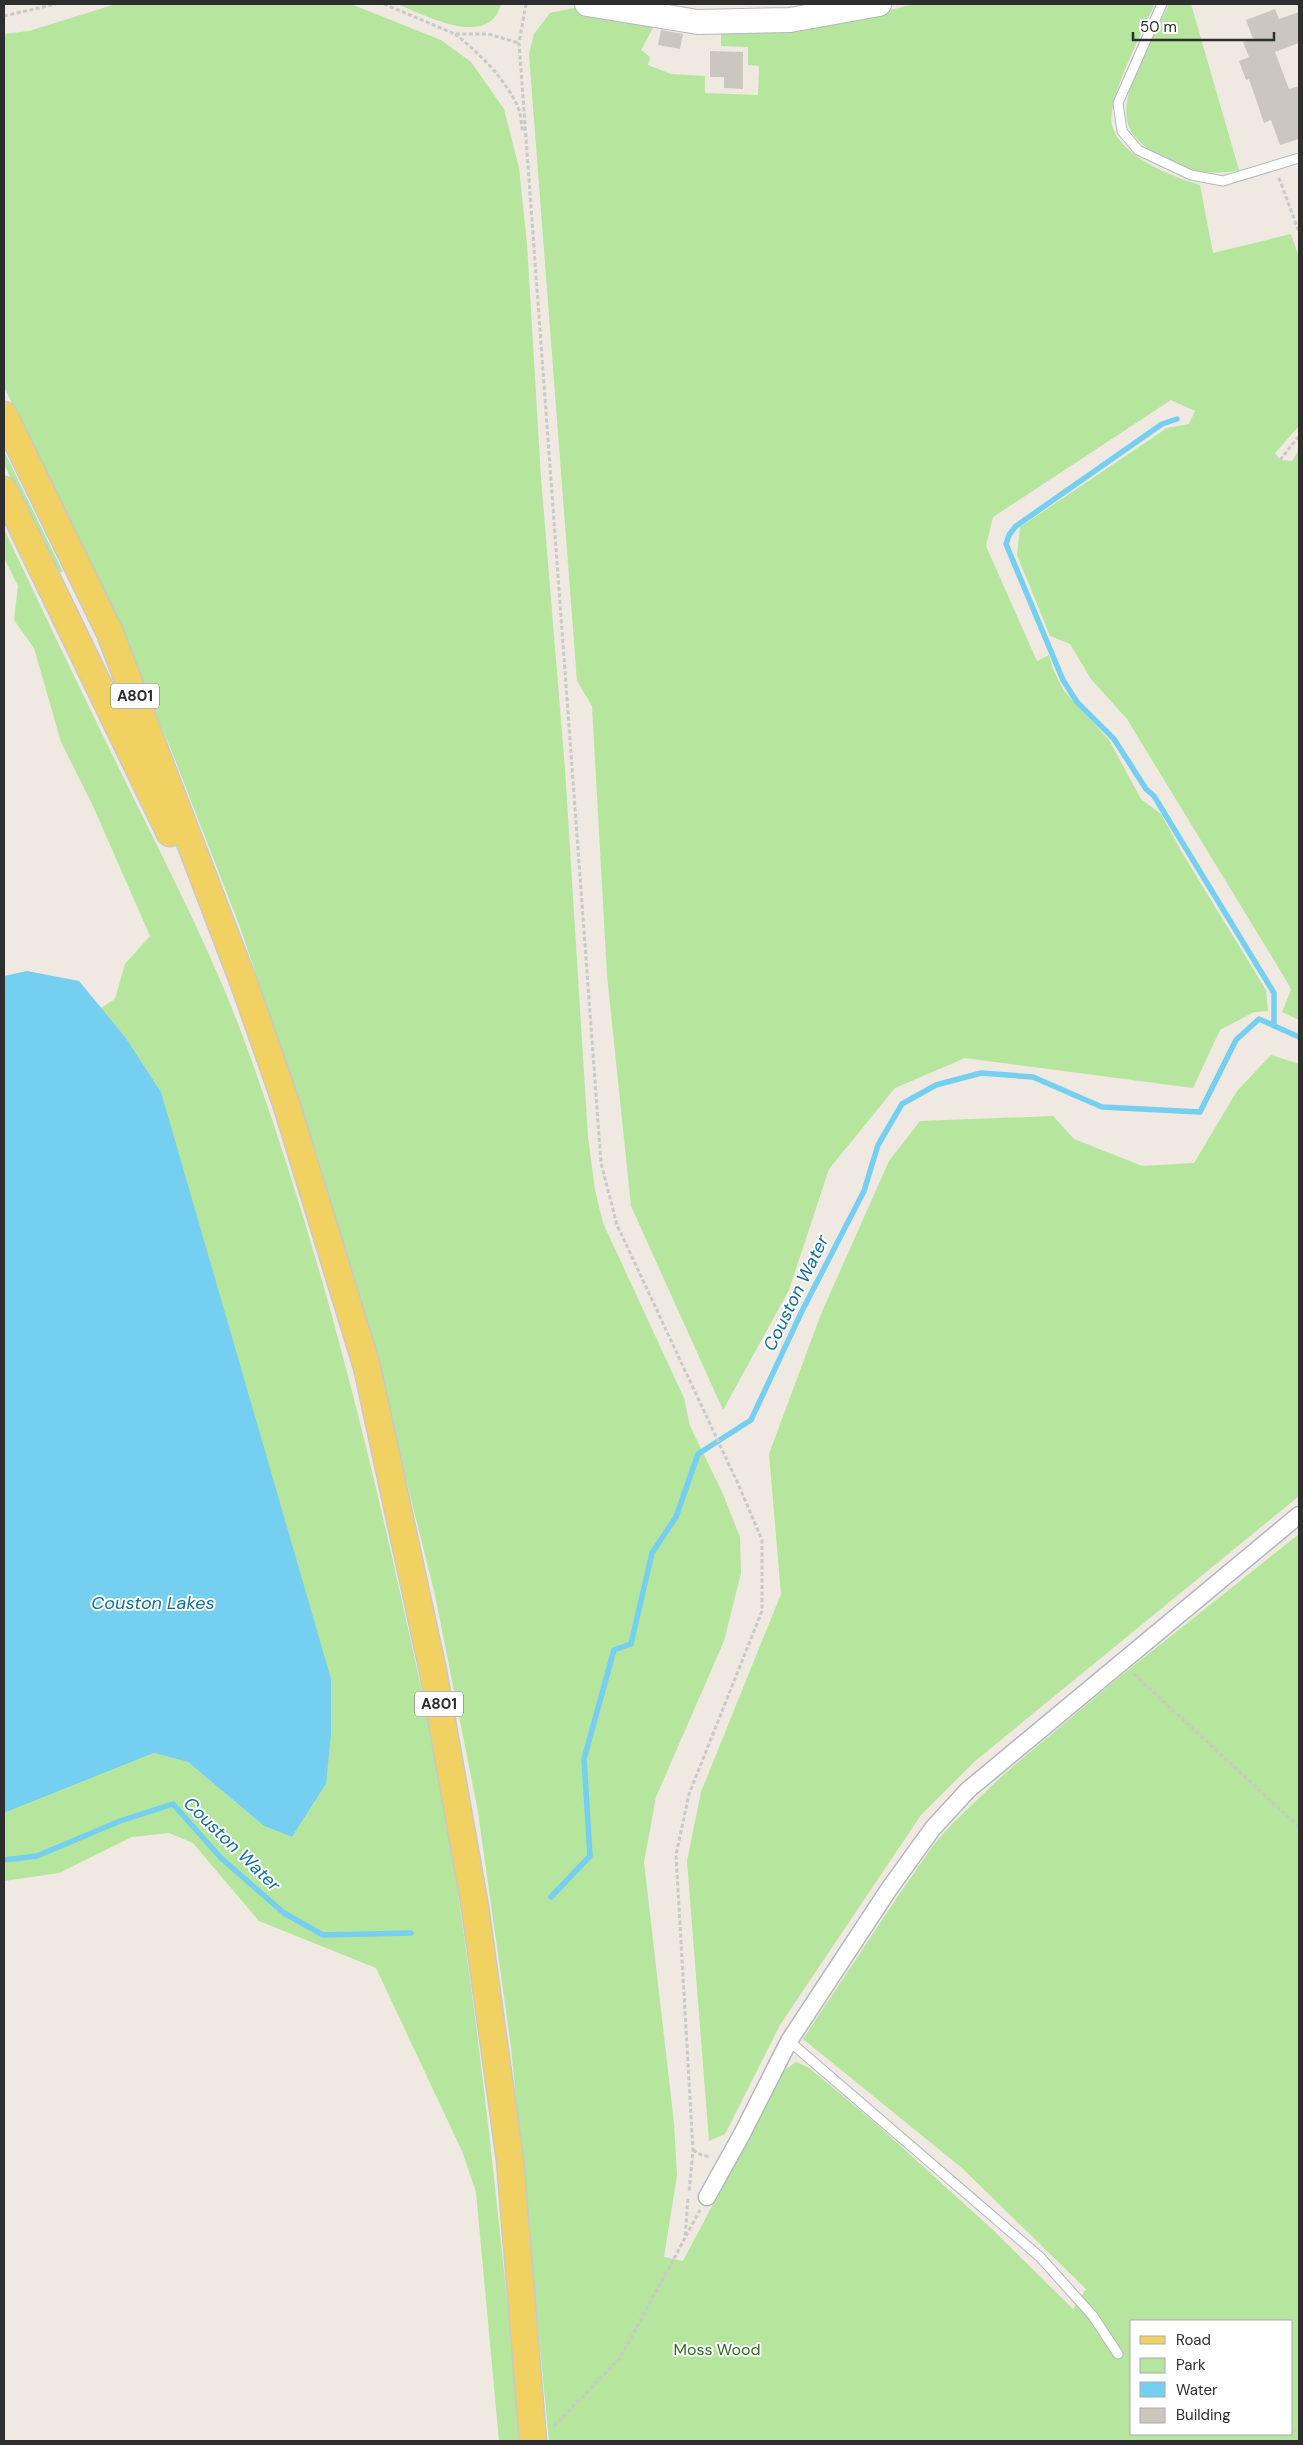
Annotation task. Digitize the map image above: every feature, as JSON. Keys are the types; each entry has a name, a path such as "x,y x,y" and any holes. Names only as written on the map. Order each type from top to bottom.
{"main road":[{"path":"586,4 698,22 790,20 879,4"},
{"name":"A801","path":"4,415 110,633 245,986 286,1103 367,1367 434,1671 475,1907 509,2150 532,2441"},
{"name":"A801","path":"4,490 245,986"}],"street":[{"path":"707,2197 742,2134 789,2041 889,1888 933,1828 968,1790 1299,1515"}],"lane":[{"path":"1162,4 1118,103 1122,131 1138,150 1191,175 1222,181 1299,158"},
{"path":"789,2041 1040,2257 1093,2316 1118,2354"}],"path":[{"path":"4,16 56,4"},
{"path":"384,4 455,34 477,51 501,80 518,106 525,145"},
{"path":"526,4 519,43 525,145 601,1163 617,1225 739,1486 762,1540 762,1611 689,1794 676,1855 693,2150 685,2238"},
{"path":"455,34 488,34 519,43"},
{"path":"1275,165 1299,232"},
{"path":"1280,460 1299,436"},
{"path":"1119,1663 1159,1696 1299,1826"},
{"path":"557,2422 620,2358 707,2197"}],"green space":[{"name":"Moss Wood","path":"116,4 351,4 441,40 471,62 504,109 519,168 527,244 541,478 565,769 588,1137 595,1190 603,1223 684,1398 690,1426 723,1494 740,1537 741,1573 724,1641 656,1797 644,1862 674,2123 677,2175 664,2257 683,2261 784,2070 796,2062 808,2067 873,2121 993,2230 1073,2309 1086,2289 962,2168 803,2039 898,1896 935,1843 952,1824 1003,1775 1122,1675 1299,1534 1299,2441 549,2441 511,2047 478,1812 435,1595 380,1375 318,1158 240,927 170,747 116,621 77,536 4,387 4,34 29,31"},
{"path":"397,4 501,4 494,18 484,25 470,27 439,21"},
{"path":"914,4 1155,4 1127,64 1115,99 1112,125 1117,136 1125,146 1148,164 1176,177 1200,185 1213,253 1291,234 1299,257 1299,426 1275,453 1280,460 1292,461 1299,450 1299,1020 1282,1012 1291,990 1289,985 1127,719 1091,679 1070,644 1050,636 1017,555 1020,527 1167,428 1189,424 1195,411 1171,400 993,517 986,546 1037,661 1049,655 1053,669 1064,691 1109,740 1141,799 1161,814 1184,856 1266,990 1268,1011 1254,1012 1220,1030 1193,1088 965,1058 895,1088 829,1169 789,1290 723,1410 631,1206 607,975 592,706 577,681 529,54 534,34 550,13 574,8 616,18 655,24 641,50 650,57 648,65 671,74 705,76 705,93 758,95 759,66 748,65 748,47 721,46 721,31 770,33 835,24"},
{"path":"1169,4 1191,4 1239,170 1209,173 1181,167 1147,148 1130,130 1126,111 1128,96 1147,47"},
{"path":"4,451 63,572 56,572 4,464"},
{"path":"4,529 184,900 226,993 250,1056 291,1177 328,1300 390,1548 444,1804 478,2042 497,2201 521,2441 499,2441 476,2192 462,2151 376,1968 259,1921 193,1843 169,1833 132,1837 59,1873 4,1881 4,1813 154,1753 188,1762 264,1826 292,1837 326,1784 161,1092 126,1038 101,1008 115,999 125,964 150,936 93,806 61,742 34,648 14,620 18,586 4,558"},
{"path":"1271,1055 1299,1064 1299,1496 974,1762 921,1815 780,2025 725,2134 709,2141 687,1861 701,1792 781,1594 769,1454 821,1314 889,1161 920,1121 1053,1116 1074,1139 1142,1166 1194,1163 1237,1091"}],"water":[{"name":"Couston Lakes","path":"27,971 79,981 126,1038 161,1092 331,1679 331,1734 326,1784 292,1837 264,1826 188,1762 154,1753 4,1813 4,976"}],"building":[{"path":"1275,9 1279,19 1299,12 1299,43 1275,52 1289,89 1299,86 1299,139 1280,145 1271,120 1264,123 1249,79 1246,80 1239,61 1249,57 1243,42 1253,39 1246,20"},
{"path":"661,30 683,34 680,49 658,45"},
{"path":"710,51 743,52 743,89 724,88 724,77 710,77"}],"waterway":[{"path":"1177,419 1162,424 1016,526 1009,535 1006,544 1063,680 1077,702 1114,739 1146,789 1154,796 1274,993 1274,1025"},
{"name":"Couston Water","path":"551,1897 590,1856 584,1759 614,1650 631,1644 652,1553 676,1517 698,1454 751,1420 802,1311 864,1191 878,1145 902,1104 936,1085 981,1073 1033,1077 1102,1107 1200,1112 1236,1040 1259,1019 1299,1037"},
{"name":"Couston Water","path":"4,1860 37,1856 120,1821 173,1804 221,1858 284,1913 323,1935 411,1933"}]}
